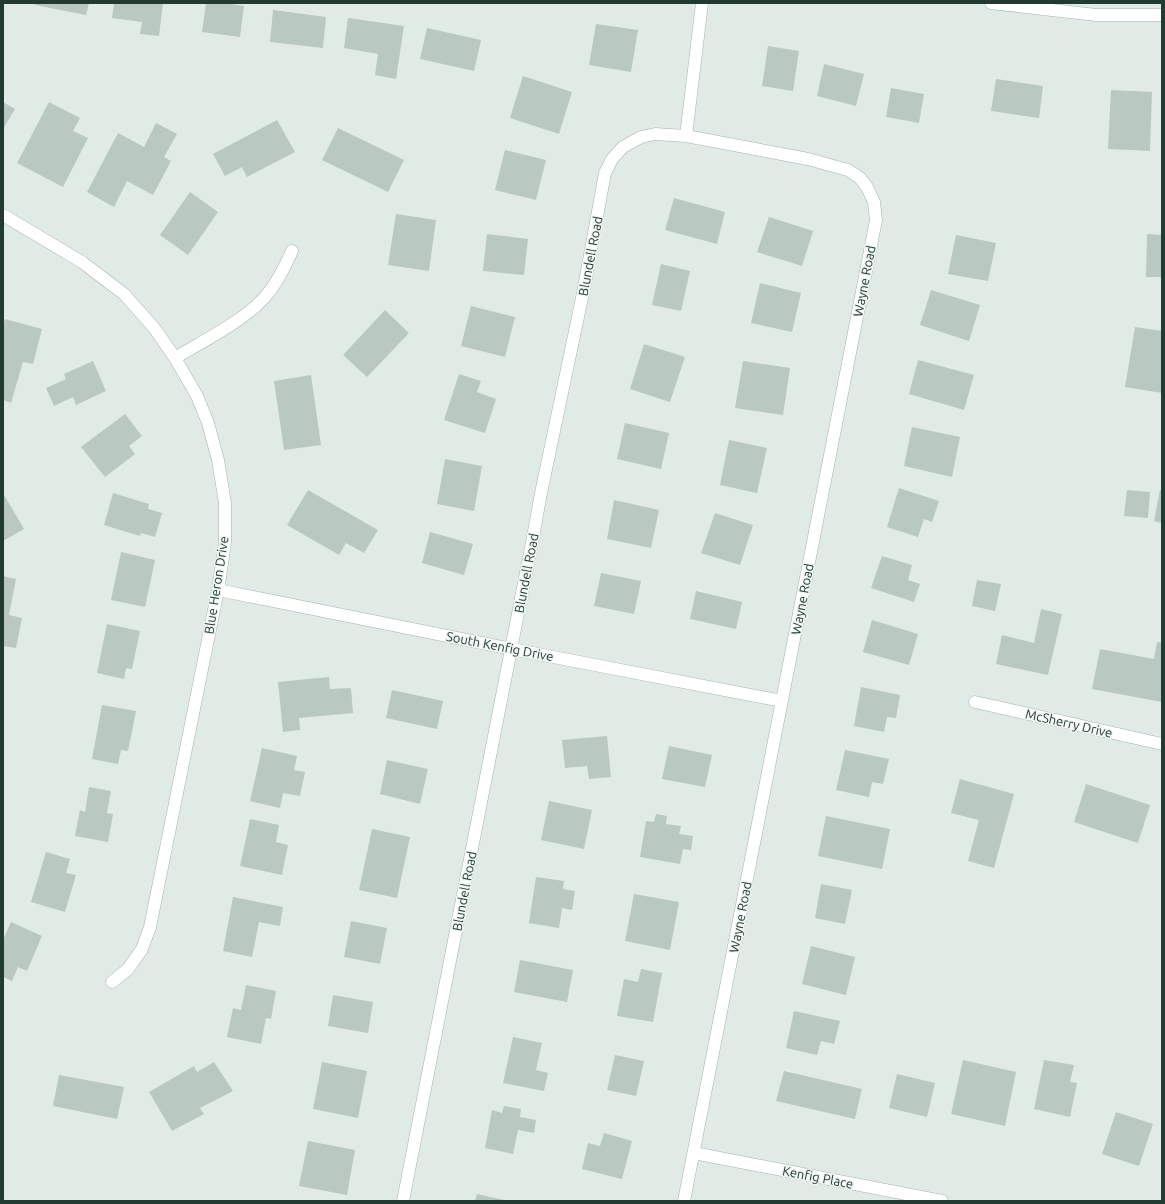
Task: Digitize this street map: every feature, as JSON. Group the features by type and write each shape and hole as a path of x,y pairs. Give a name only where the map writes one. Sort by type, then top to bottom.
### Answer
{"street":[{"path":"686,136 702,3"},
{"path":"991,3 1096,15 1162,15"},
{"name":"Blundell Road","path":"403,1201 534,537 541,493 583,293 605,173 612,159 623,147 641,137 655,134 686,136"},
{"name":"Wayne Road","path":"684,1201 876,220 874,202 867,187 860,178 848,170 808,159 686,136"},
{"name":"Blue Heron Drive","path":"3,214 82,262 124,294 155,329 175,358 197,396 208,423 218,460 225,503 225,536 218,590 150,927 142,949 128,969 112,982"},
{"path":"175,358 240,318 264,298 279,278 292,251"},
{"name":"South Kenfig Drive","path":"218,590 782,701"},
{"name":"McSherry Drive","path":"975,702 1162,744"},
{"name":"Kenfig Place","path":"694,1153 942,1201"}],"building":[{"path":"35,3 89,3 86,15 35,5"},
{"path":"114,3 163,3 159,36 140,34 142,22 112,18"},
{"path":"206,3 225,3 244,6 240,37 202,32"},
{"path":"273,10 326,17 323,48 270,42"},
{"path":"348,18 404,26 396,79 375,75 378,54 344,48"},
{"path":"596,24 638,30 631,72 589,65"},
{"path":"427,28 481,40 474,71 420,59"},
{"path":"768,46 799,51 793,91 762,86"},
{"path":"824,64 864,74 856,106 817,96"},
{"path":"523,76 572,92 559,134 510,118"},
{"path":"996,79 1043,86 1039,118 991,111"},
{"path":"891,88 924,94 919,123 886,117"},
{"path":"1111,90 1152,92 1150,151 1108,149"},
{"path":"3,102 15,109 3,129"},
{"path":"49,102 80,118 73,131 88,138 63,187 17,163"},
{"path":"277,120 295,152 247,177 242,167 225,176 213,154"},
{"path":"156,123 177,134 164,157 171,161 153,195 127,181 114,207 87,192 118,133 144,147"},
{"path":"338,128 404,160 388,192 322,160"},
{"path":"505,150 546,160 536,200 495,190"},
{"path":"190,192 218,212 188,255 160,235"},
{"path":"674,198 725,212 717,244 665,230"},
{"path":"396,214 436,220 429,271 388,265"},
{"path":"769,217 813,231 802,266 757,252"},
{"path":"487,234 528,239 524,275 483,271"},
{"path":"1147,234 1162,235 1162,277 1146,277"},
{"path":"956,235 996,243 988,281 948,274"},
{"path":"661,264 690,271 681,311 652,305"},
{"path":"760,283 801,293 792,332 751,323"},
{"path":"931,290 980,305 969,341 920,325"},
{"path":"471,306 515,317 505,357 461,346"},
{"path":"385,310 409,333 367,377 343,355"},
{"path":"5,319 42,329 33,364 23,362 11,403 3,400 3,326"},
{"path":"1135,327 1162,331 1162,393 1125,387"},
{"path":"644,344 685,357 670,402 630,389"},
{"path":"918,360 974,375 964,410 909,394"},
{"path":"93,361 106,391 76,405 73,397 54,406 46,388 66,379 64,374"},
{"path":"743,361 790,368 783,415 735,408"},
{"path":"459,374 481,381 477,392 496,399 485,433 444,420"},
{"path":"311,375 321,445 284,450 274,381"},
{"path":"125,414 142,436 129,446 135,454 105,477 81,447"},
{"path":"625,423 669,433 661,469 617,459"},
{"path":"912,427 960,437 952,477 904,466"},
{"path":"729,440 767,448 757,493 720,485"},
{"path":"445,459 482,466 474,511 437,504"},
{"path":"899,488 939,501 932,522 924,519 918,537 887,527"},
{"path":"308,490 378,530 364,553 346,543 339,555 287,525"},
{"path":"1127,490 1150,492 1148,518 1124,516"},
{"path":"1160,490 1162,491 1162,523 1154,521"},
{"path":"3,493 24,529 3,541"},
{"path":"113,493 149,504 148,509 162,513 155,537 141,533 140,536 104,525"},
{"path":"614,500 659,510 651,548 607,539"},
{"path":"715,513 753,525 740,565 701,553"},
{"path":"430,532 473,544 464,575 422,563"},
{"path":"121,552 155,560 145,607 111,600"},
{"path":"882,556 912,565 908,580 920,584 914,602 871,588"},
{"path":"601,573 641,581 634,614 594,606"},
{"path":"3,576 16,579 9,615 22,618 16,648 3,646"},
{"path":"977,580 1001,584 995,611 972,606"},
{"path":"696,591 742,602 736,629 690,619"},
{"path":"1041,609 1062,614 1048,675 996,664 1002,635 1034,643"},
{"path":"872,620 918,634 909,665 863,652"},
{"path":"107,624 140,631 132,669 126,668 124,679 97,673"},
{"path":"1157,642 1162,643 1162,702 1092,689 1100,649 1154,659"},
{"path":"329,677 330,689 351,688 353,713 299,718 300,730 283,732 278,682"},
{"path":"861,687 900,695 896,718 887,717 884,732 854,726"},
{"path":"392,690 443,701 437,729 386,718"},
{"path":"102,705 136,711 128,751 121,750 118,764 92,759"},
{"path":"607,736 611,777 589,779 587,766 565,768 562,740"},
{"path":"669,746 712,755 705,787 662,779"},
{"path":"262,748 297,756 294,770 305,772 300,796 283,793 280,808 250,801"},
{"path":"845,750 889,759 883,784 872,782 869,797 836,790"},
{"path":"387,760 428,769 420,804 380,794"},
{"path":"960,779 1014,794 994,868 968,861 979,820 951,813"},
{"path":"1086,784 1150,805 1138,843 1074,822"},
{"path":"89,787 111,791 107,813 113,814 108,842 75,836 80,810 85,812"},
{"path":"549,801 592,810 584,849 541,840"},
{"path":"656,814 667,816 666,824 681,826 679,834 693,836 691,850 683,849 680,864 640,857 646,821 654,822"},
{"path":"826,816 890,829 882,869 818,856"},
{"path":"250,819 279,825 276,842 288,845 282,875 240,866"},
{"path":"372,829 410,837 397,898 359,890"},
{"path":"46,852 70,859 66,873 76,875 65,912 31,902"},
{"path":"536,877 564,881 563,889 575,891 572,910 562,908 559,928 529,923"},
{"path":"821,884 852,890 845,924 815,918"},
{"path":"634,894 679,902 670,950 625,941"},
{"path":"233,897 283,907 280,926 259,922 252,957 223,951"},
{"path":"351,921 387,928 380,964 344,957"},
{"path":"11,922 42,936 27,971 18,967 12,981 3,977 3,940"},
{"path":"811,946 855,957 846,995 802,984"},
{"path":"520,960 573,970 567,1002 514,992"},
{"path":"641,969 662,973 653,1022 617,1016 624,979 638,982"},
{"path":"246,985 276,991 271,1019 266,1018 261,1044 227,1037 233,1008 241,1010"},
{"path":"333,995 373,1002 368,1033 328,1026"},
{"path":"794,1011 840,1021 834,1044 821,1041 817,1055 786,1048"},
{"path":"513,1037 542,1043 536,1070 548,1073 544,1091 503,1083"},
{"path":"615,1055 644,1061 636,1096 607,1090"},
{"path":"963,1060 1016,1072 1005,1126 951,1114"},
{"path":"1044,1060 1074,1065 1070,1082 1077,1083 1070,1117 1034,1109"},
{"path":"214,1062 233,1091 200,1108 204,1114 172,1131 149,1092 194,1066 197,1072"},
{"path":"322,1062 367,1071 358,1118 313,1109"},
{"path":"784,1071 862,1089 855,1119 776,1101"},
{"path":"897,1074 935,1083 927,1117 889,1108"},
{"path":"59,1075 124,1087 117,1119 53,1106"},
{"path":"504,1106 521,1109 520,1117 536,1120 534,1133 518,1130 513,1154 485,1148 492,1110 502,1113"},
{"path":"1116,1112 1153,1124 1139,1166 1102,1154"},
{"path":"604,1133 632,1141 622,1179 582,1169 588,1143 600,1146"},
{"path":"308,1141 355,1150 347,1195 299,1186"},
{"path":"477,1194 504,1200 504,1201 475,1201"}]}
